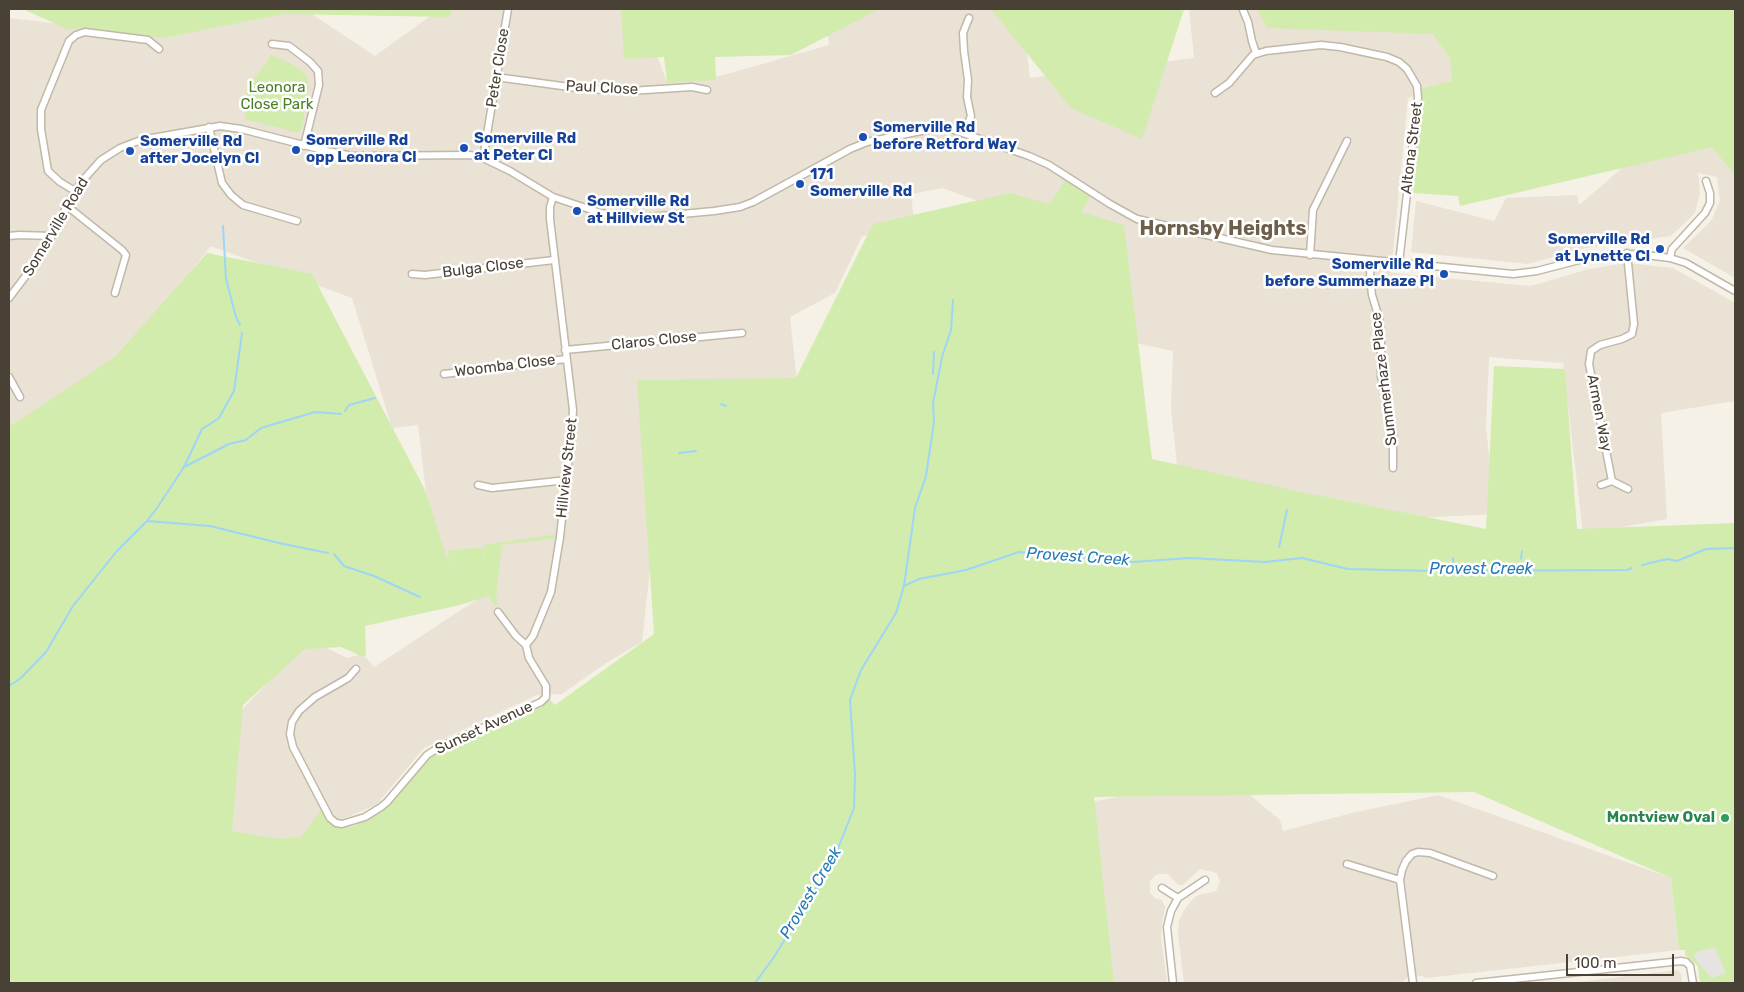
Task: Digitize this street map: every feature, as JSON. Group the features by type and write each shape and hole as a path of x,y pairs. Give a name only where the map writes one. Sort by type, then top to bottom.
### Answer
{"street":[{"name":"Peter Close","path":"483,158 508,9"},
{"path":"1215,93 1229,83 1256,53 1243,10"},
{"path":"964,133 971,116 967,97 968,80 963,33 969,18"},
{"path":"75,191 48,172 41,129 41,110 69,40 85,32 148,40 158,49"},
{"path":"272,44 289,46 310,62 318,71 319,84 304,146"},
{"name":"Altona Street","path":"1256,53 1321,45 1340,47 1387,57 1399,62 1413,77 1417,86 1418,98 1399,264"},
{"name":"Paul Close","path":"496,77 584,90 630,91 692,87 707,90"},
{"name":"Somerville Road","path":"9,298 40,258 75,191 92,168 110,153 141,140 220,126 241,129 304,146 353,156 470,155 483,158 510,170 553,197 601,214 628,219 727,210 753,202 867,142 932,129 951,129 1049,165 1137,219 1272,250 1399,264 1520,274 1537,272 1595,257 1626,253 1670,258 1691,265 1735,291"},
{"path":"209,127 222,183 231,195 242,205 297,222"},
{"path":"1310,255 1313,210 1348,141"},
{"path":"1670,258 1672,249 1705,213 1710,203 1710,193 1706,180"},
{"name":"Hillview Street","path":"526,644 533,636 551,592 567,480 572,410 550,219 550,206 553,197"},
{"path":"67,206 126,255 115,293"},
{"path":"9,236 52,236"},
{"name":"Armen Way","path":"1612,481 1589,364 1591,351 1600,344 1622,339 1632,334 1634,324 1626,253"},
{"name":"Bulga Close","path":"412,274 425,275 554,260"},
{"name":"Summerhaze Place","path":"1371,260 1371,286 1379,318 1381,340 1381,376 1393,432 1392,468"},
{"name":"Claros Close","path":"565,350 742,333"},
{"name":"Woomba Close","path":"444,374 566,359"},
{"path":"9,377 20,396"},
{"path":"478,485 492,488 567,480"},
{"path":"1601,485 1612,481 1628,489"},
{"name":"Sunset Avenue","path":"356,669 348,678 299,710 292,722 290,734 293,747 330,818 336,823 348,823 365,817 387,802 427,755 441,746 541,702 546,697 546,686 529,658 526,644 516,636 498,612"},
{"path":"1413,983 1400,880 1406,862 1412,854 1418,852 1430,853 1493,876"},
{"path":"1347,864 1400,880"},
{"path":"1173,983 1168,927 1171,911 1178,898 1205,880"},
{"path":"1162,888 1178,898"},
{"path":"1476,983 1681,961 1686,962 1690,966 1693,983"},
{"path":"1555,974 1556,983"}],"shaded area":[{"path":"304,9 375,56 440,9 640,9 666,80 720,76 829,45 825,9 1022,9 1030,78 1194,58 1189,9 1387,9 1451,23 1457,78 1408,98 1391,273 1531,286 1589,269 1627,263 1673,268 1735,303 1735,401 1661,413 1667,519 1583,534 1563,363 1489,357 1486,426 1495,514 1396,519 1177,466 1171,408 1173,351 1112,338 1044,235 1007,212 943,188 911,194 915,230 862,236 835,293 790,317 797,382 669,397 642,642 606,663 562,694 537,695 424,748 376,805 323,827 326,831 287,842 230,834 236,716 279,671 305,649 323,646 347,658 363,654 374,667 496,587 436,575 418,425 392,428 352,298 211,246 168,300 158,334 9,451 9,18 161,36"},
{"path":"1670,127 1735,153 1735,278 1683,248 1711,221 1720,201 1717,177 1698,173 1700,193 1695,213 1671,236 1585,248 1528,264 1411,252 1416,201 1494,221 1506,198 1577,195 1579,205"},
{"path":"1197,783 1244,790 1280,820 1283,831 1352,813 1438,795 1671,878 1679,950 1426,978 1422,976 1387,983 1184,983 1178,935 1179,921 1191,901 1198,895 1216,891 1220,882 1217,873 1200,869 1183,885 1178,885 1168,874 1157,874 1150,881 1150,893 1155,898 1162,900 1165,907 1161,938 1167,983 1112,983 1090,802"},
{"path":"1715,948 1726,973 1711,978 1693,956 1698,951"},
{"path":"1678,970 1681,974 1682,983 1570,983"}],"green space":[{"path":"23,9 452,9 450,17 283,14 164,38 81,27 69,30"},
{"path":"621,9 879,9 791,55 715,57 716,80 667,83 664,57 624,59"},
{"path":"991,9 1184,9 1142,139 1071,108"},
{"path":"1257,9 1735,9 1735,175 1712,147 1460,206 1458,196 1413,193 1421,89 1452,81 1450,58 1433,34 1267,28"},
{"name":"Leonora Close Park","path":"271,55 292,64 306,75 309,86 300,132 289,132 289,130 245,119 247,83 259,73"},
{"path":"1066,179 1092,194 1081,212 1124,225 1152,459 1301,492 1486,529 1494,366 1565,369 1577,529 1735,523 1735,983 1700,983 1698,966 1685,955 1685,950 1679,950 1671,878 1474,792 1094,797 1114,983 9,983 9,427 115,357 207,253 312,274 425,490 449,565 448,551 482,547 484,563 483,545 559,534 558,538 502,545 496,596 498,604 495,606 488,596 460,605 365,626 366,656 361,656 341,647 305,649 243,705 232,831 280,839 301,837 323,807 339,824 349,827 356,825 389,805 437,750 453,741 495,726 544,703 548,698 555,705 654,634 637,380 796,378 873,224 1010,193 1050,204"}],"waterway":[{"path":"223,226 226,279 240,325"},
{"path":"904,586 915,508 926,476 934,422 933,403 942,357 951,330 953,300"},
{"path":"9,686 21,678 46,652 73,606 116,552 147,521 157,508 184,467 202,429 219,418 234,391 242,333"},
{"path":"933,374 934,352"},
{"path":"345,411 349,405 375,398"},
{"path":"721,404 726,406"},
{"path":"184,467 229,444 246,440 261,428 315,412 341,414"},
{"path":"679,453 696,451"},
{"path":"1279,547 1287,510"},
{"path":"147,521 210,526 328,553"},
{"name":"Provest Creek","path":"1642,565 1667,559 1677,561 1706,549 1735,548"},
{"path":"1521,559 1522,551"},
{"name":"Provest Creek","path":"755,983 774,957 833,861 854,808 855,774 850,700 861,670 896,613 904,586 919,579 966,570 1019,552 1132,562 1190,558 1265,562 1302,558 1348,569 1433,571 1627,570 1632,568"},
{"path":"334,554 344,566 374,576 420,597"},
{"path":"1453,558 1454,570"}],"place":[{"name":"Somerville Rd before Retford Way","path":"863,137"},
{"name":"Somerville Rd at Peter Cl","path":"464,148"},
{"name":"Somerville Rd opp Leonora Cl","path":"296,150"},
{"name":"Somerville Rd after Jocelyn Cl","path":"130,151"},
{"name":"171 Somerville Rd","path":"800,184"},
{"name":"Somerville Rd at Hillview St","path":"577,211"},
{"name":"Somerville Rd at Lynette Cl","path":"1660,249"},
{"name":"Somerville Rd before Summerhaze Pl","path":"1444,274"},
{"name":"Montview Oval","path":"1725,818"}],"district":[{"name":"Hornsby Heights","path":"1223,229"}]}
